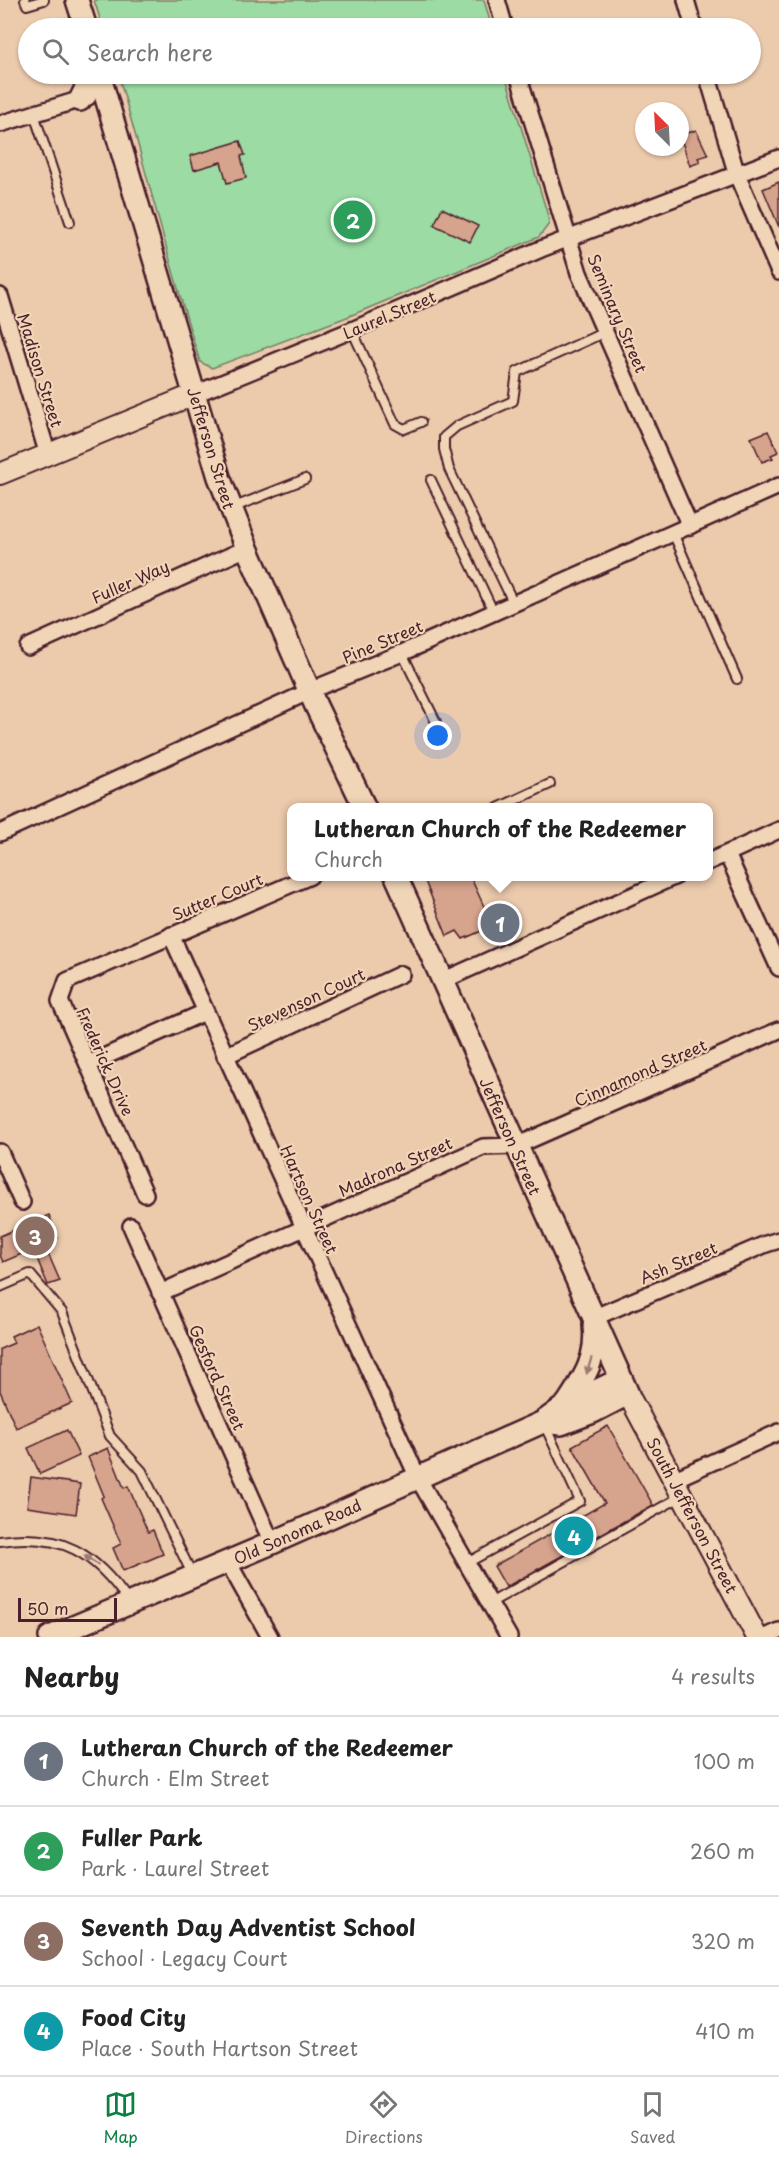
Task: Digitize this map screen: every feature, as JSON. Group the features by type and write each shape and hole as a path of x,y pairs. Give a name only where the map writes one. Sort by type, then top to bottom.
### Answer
{"main road":[{"path":"80,100 88,84"},
{"name":"Jefferson Street","path":"102,84 230,509 310,692 363,803"},
{"name":"Jefferson Street","path":"398,881 625,1387"},
{"path":"565,1407 584,1379 589,1367 594,1344 593,1318"},
{"name":"Old Sonoma Road","path":"543,1422 561,1424 593,1412 625,1387"},
{"name":"Old Sonoma Road","path":"58,1635 272,1543 543,1422 565,1407 625,1387"}],"street":[{"path":"497,0 502,18"},
{"path":"686,0 691,18"},
{"path":"0,124 80,100 101,84"},
{"name":"Seminary Street","path":"521,84 579,273 690,526"},
{"path":"710,84 737,175 779,272"},
{"name":"Laurel Street","path":"0,474 352,330 541,249 779,158"},
{"name":"Madison Street","path":"0,296 48,455"},
{"name":"Pine Street","path":"0,833 310,692 779,486"},
{"name":"Fuller Way","path":"28,647 247,548"},
{"path":"713,860 779,830"},
{"path":"728,854 779,968"},
{"name":"Sutter Court","path":"171,935 298,881"},
{"path":"442,981 665,881"},
{"name":"Hartson Street","path":"171,935 418,1478 509,1637"},
{"name":"Frederick Drive","path":"145,1194 60,1001 67,981 171,935"},
{"name":"Stevenson Court","path":"225,1056 401,974"},
{"path":"88,1064 206,1012"},
{"name":"Cinnamond Street","path":"516,1146 779,1030"},
{"name":"Madrona Street","path":"160,1293 483,1147 516,1146"},
{"path":"0,1152 22,1202"},
{"name":"Gesford Street","path":"131,1226 272,1543"},
{"name":"Ash Street","path":"593,1318 779,1240"},
{"name":"South Jefferson Street","path":"625,1387 757,1637"},
{"path":"679,1487 779,1432"},
{"path":"228,1562 270,1637"},
{"path":"765,1637 779,1631"}],"lane":[{"path":"25,0 27,5 44,0"},
{"path":"34,114 70,222"},
{"path":"352,330 395,424 404,429 421,422"},
{"path":"514,604 449,469 444,449 444,436 457,426 513,400 517,372 605,332"},
{"path":"230,509 305,478"},
{"path":"431,480 494,613"},
{"path":"673,533 737,679"},
{"path":"402,653 436,722"},
{"path":"507,803 550,784"},
{"path":"0,1287 30,1274 62,1312 110,1436 142,1472 194,1576"},
{"path":"467,1563 580,1501 543,1422"},
{"path":"490,1603 679,1487"},
{"path":"0,1541 18,1538 39,1539 72,1548 101,1567 114,1580 130,1603"}],"green space":[{"path":"94,0 484,0 489,18 100,18"},
{"path":"121,84 508,84 548,216 549,224 539,237 347,317 212,368 200,362"}],"building":[{"path":"696,130 708,155 698,158 700,162 690,166 687,156 689,156 689,133"},
{"path":"240,141 245,155 241,156 246,178 227,183 221,162 194,170 190,156"},
{"path":"779,182 779,227 763,189"},
{"path":"442,208 478,226 470,242 434,225"},
{"path":"768,431 778,452 771,455 773,458 762,462 751,438"},
{"path":"425,881 472,881 493,926 463,939 457,931 447,936"},
{"path":"49,1215 58,1238 44,1244 60,1281 48,1285 33,1249 3,1262 0,1255 0,1236"},
{"path":"37,1324 72,1403 16,1428 0,1391 0,1349 14,1343 11,1336"},
{"path":"608,1426 653,1505 506,1587 494,1566 605,1503 572,1446"},
{"path":"67,1430 79,1456 40,1474 28,1448"},
{"path":"108,1448 124,1488 128,1486 148,1532 153,1530 163,1554 123,1571 113,1548 121,1544 101,1498 104,1496 88,1457"},
{"path":"31,1477 80,1484 76,1514 27,1507"}],"place":[{"name":"Fuller Park","path":"353,220"},
{"name":"Lutheran Church of the Redeemer","path":"500,923"},
{"name":"Seventh Day Adventist School","path":"35,1236"},
{"name":"Food City","path":"574,1536"}]}
